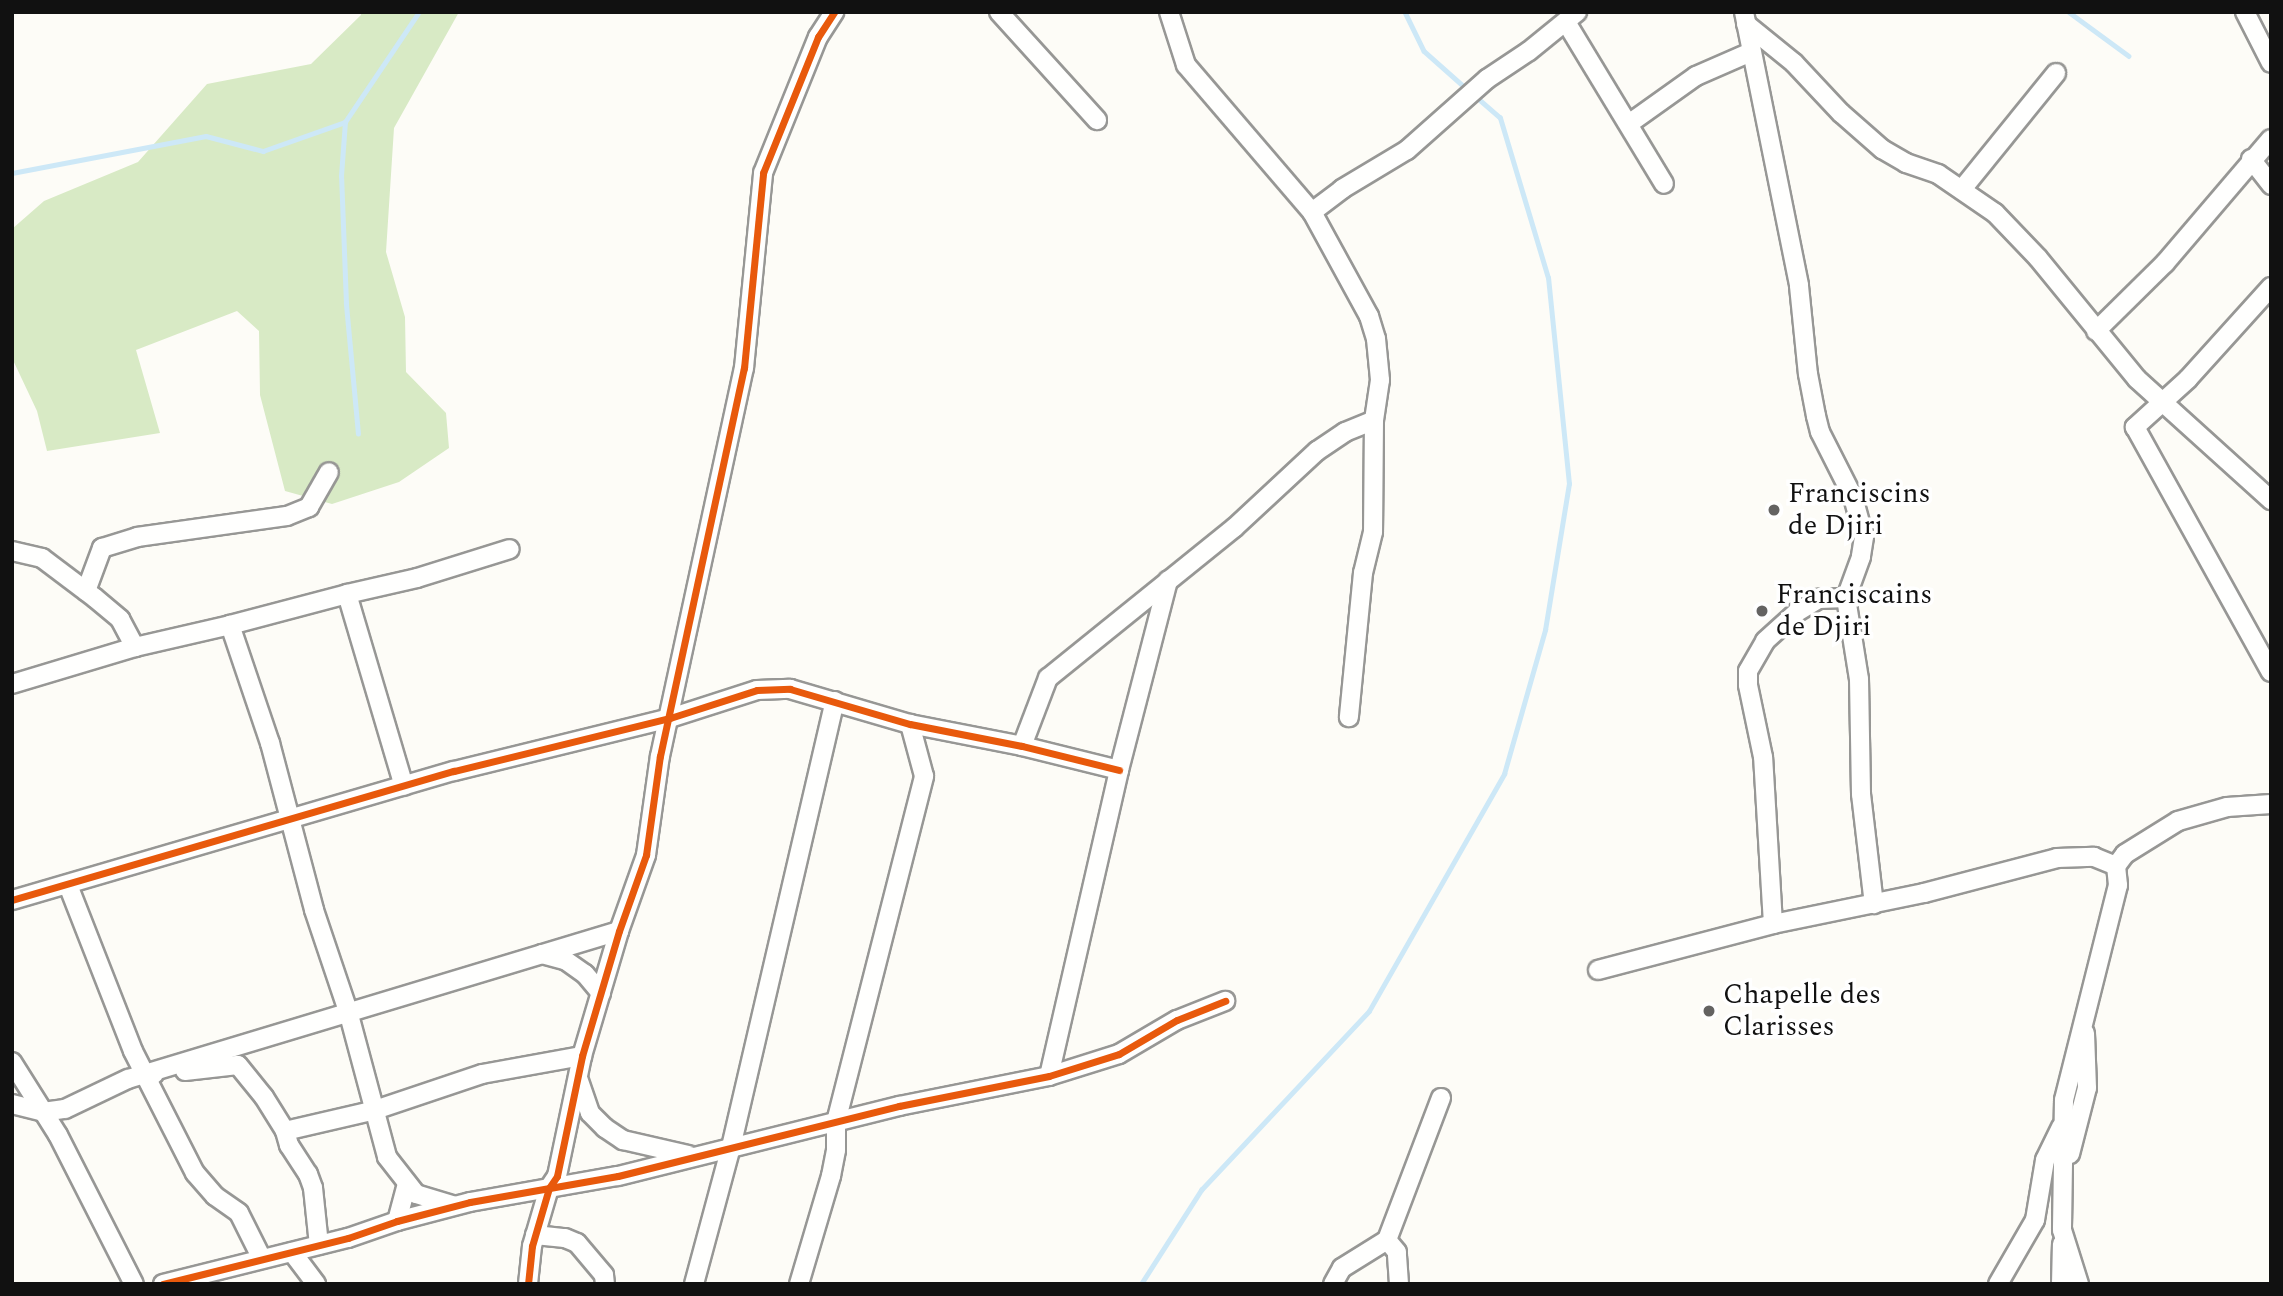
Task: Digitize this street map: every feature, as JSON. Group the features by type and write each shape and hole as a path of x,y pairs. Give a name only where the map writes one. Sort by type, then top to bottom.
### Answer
{"street":[{"path":"528,1284 535,1235 549,1188 557,1176 582,1056 619,931 646,855 655,780 744,368 763,173 818,37 834,12"},
{"path":"999,12 1097,120"},
{"path":"1169,12 1186,65 1312,212 1369,316 1376,339 1381,380 1374,420 1373,532 1363,573 1349,717"},
{"path":"2245,12 2271,63"},
{"path":"1312,212 1342,189 1406,150 1479,85 1572,17 1664,184"},
{"path":"1745,18 1799,285 1808,374 1816,416 1820,432 1853,497 1864,537 1861,557 1846,598 1859,679 1861,794 1874,904"},
{"path":"1745,18 1794,63 1841,113 1882,149 1963,188 2018,236 2137,379 2271,500"},
{"path":"1630,123 1696,76 1751,52"},
{"path":"1963,188 2056,73"},
{"path":"2096,331 2165,263 2251,159 2271,139"},
{"path":"2251,159 2271,184"},
{"path":"2271,287 2163,403 2138,421 2135,431 2271,672"},
{"path":"1022,746 1048,678 1234,528 1317,451 1345,432 1374,420"},
{"path":"86,591 102,548 137,537 288,516 309,507 329,472"},
{"path":"12,684 135,647 417,578 510,549"},
{"path":"12,551 42,558 86,591 120,619 135,647"},
{"path":"1049,1076 1119,770 1168,580"},
{"path":"347,594 404,786"},
{"path":"1773,924 1763,757 1748,685 1748,671 1765,641 1797,612 1819,599 1846,598"},
{"path":"230,625 270,743 289,819 348,1012 387,1157 416,1194 454,1206"},
{"path":"12,900 68,886 404,786 670,718 757,690 790,690 910,724 1022,746 1119,770"},
{"path":"694,1284 731,1147 835,701"},
{"path":"799,1284 831,1176 836,1150 836,1122 924,776 910,724"},
{"path":"2061,1284 2066,1084 2118,885 2116,866 2125,854 2178,821 2227,807 2271,804"},
{"path":"1598,970 1773,924 1972,882 2057,858 2094,857 2116,866"},
{"path":"68,886 132,1051 195,1172 215,1196 239,1213 262,1259"},
{"path":"12,1104 43,1112 65,1109 128,1079 619,931"},
{"path":"542,954 565,960 585,974 601,993"},
{"path":"163,1284 230,1276 262,1259 454,1206 618,1176 836,1122 1049,1076 1119,1054 1177,1020 1225,1000"},
{"path":"2065,1174 2087,1088 2084,1023"},
{"path":"285,1131 375,1110 482,1074 582,1056"},
{"path":"12,1062 58,1135 134,1284"},
{"path":"145,1075 238,1065 274,1110 289,1145 308,1174 313,1188 319,1245"},
{"path":"578,1075 590,1113 605,1128 623,1140 692,1156"},
{"path":"1333,1284 1342,1268 1387,1240 1441,1098"},
{"path":"1998,1284 2035,1220 2045,1160 2063,1124"},
{"path":"397,1221 407,1183"},
{"path":"2062,1230 2078,1284"},
{"path":"535,1235 565,1238 577,1244 604,1275 604,1284"},
{"path":"1387,1240 1397,1252 1399,1284"},
{"path":"292,1252 316,1284"}],"green space":[{"path":"361,12 459,12 394,128 386,252 405,317 406,372 446,413 449,448 399,482 332,504 285,491 260,395 259,331 237,311 136,350 160,433 47,451 37,411 12,358 12,229 44,201 138,162 207,84 311,64"}],"waterway":[{"path":"358,434 346,304 341,176 345,122 419,12"},
{"path":"1405,12 1424,51 1467,89"},
{"path":"2069,12 2129,56"},
{"path":"1141,1284 1201,1190 1369,1011 1504,774 1545,630 1569,484 1548,278 1500,118 1474,95"},
{"path":"12,173 206,136 263,151 345,122"}],"cycle path":[{"path":"528,1284 532,1246 549,1188 557,1176 582,1056 619,931 646,855 660,756 744,368 763,173 818,37 834,12"},
{"path":"12,900 454,771 670,718 757,690 790,689 910,724 1022,746 1119,770"},
{"path":"163,1284 348,1238 397,1221 470,1202 618,1176 899,1106 1049,1076 1119,1054 1177,1020 1225,1001"}],"place":[{"name":"Franciscins de Djiri","path":"1774,510"},
{"name":"Franciscains de Djiri","path":"1762,611"},
{"name":"Chapelle des Clarisses","path":"1709,1011"}]}
